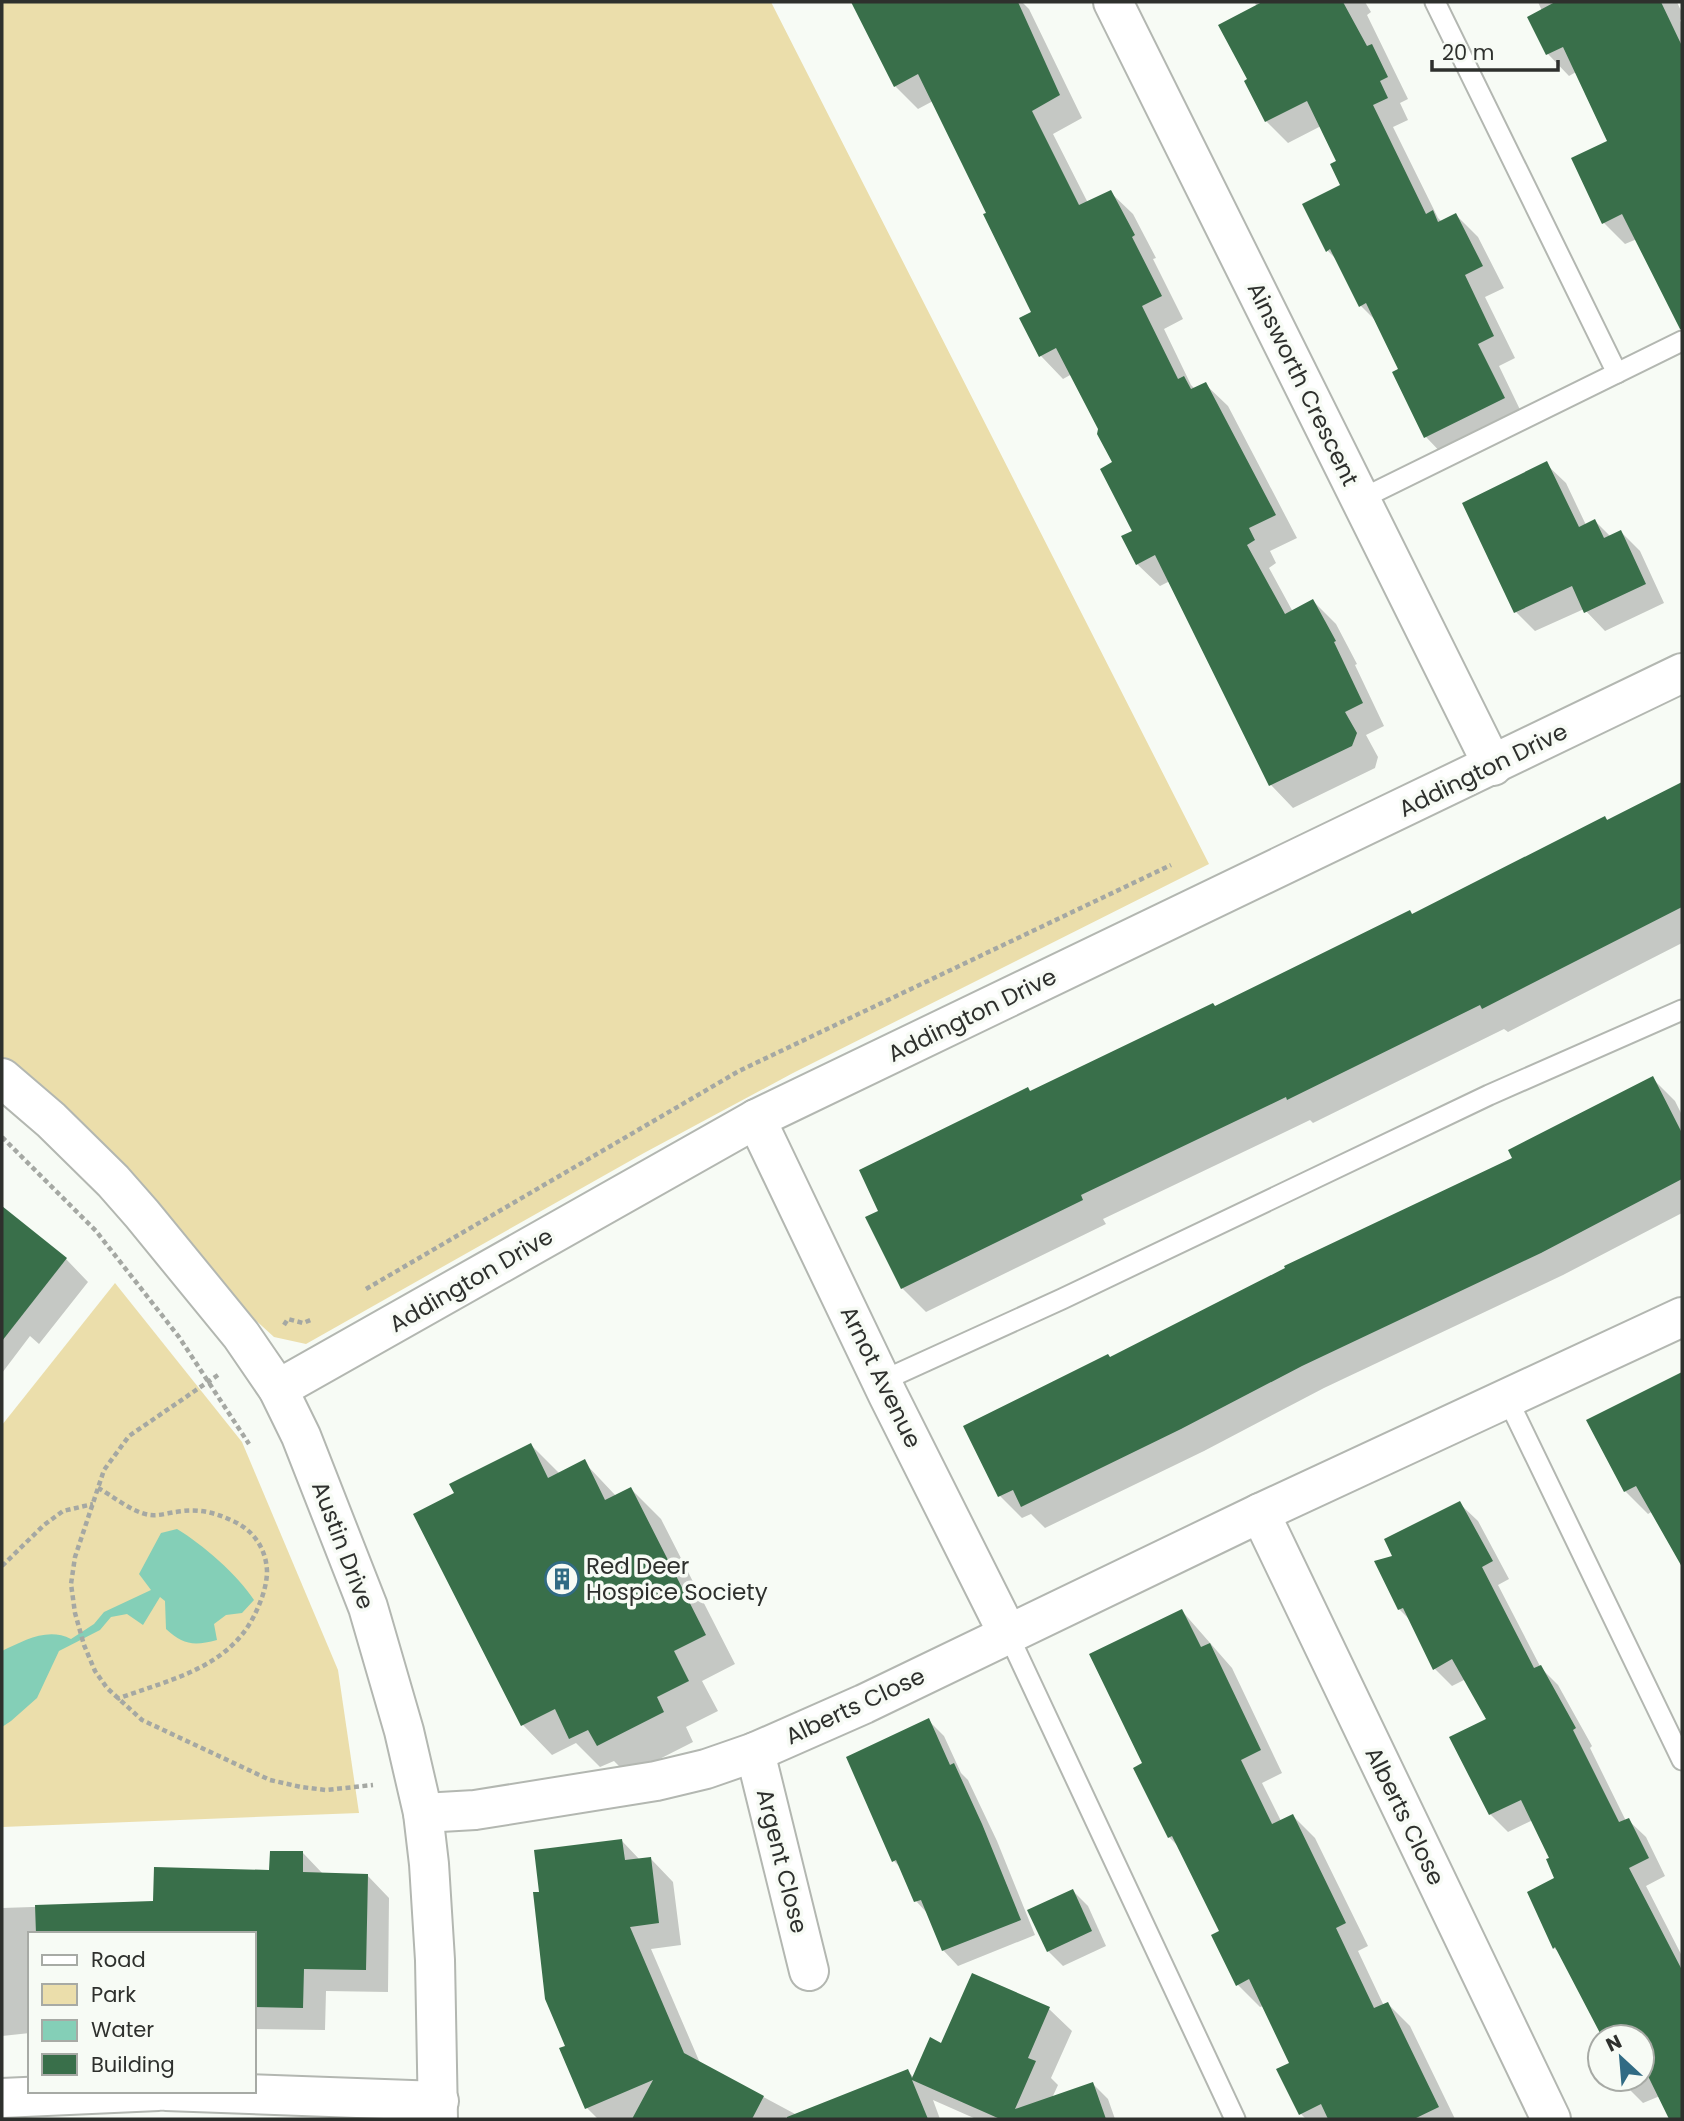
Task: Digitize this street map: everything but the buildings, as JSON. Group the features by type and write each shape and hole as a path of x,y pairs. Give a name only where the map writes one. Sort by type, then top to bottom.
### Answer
{"street":[{"name":"Ainsworth Crescent","path":"1113,2 1493,765"},
{"name":"Addington Drive","path":"278,1389 756,1119 1682,673"},
{"name":"Austin Drive","path":"2,1078 51,1120 113,1181 241,1335 278,1389 301,1436 368,1607 404,1731 423,1813 435,1960 438,2110"},
{"name":"Arnot Avenue","path":"756,1119 1008,1634"},
{"name":"Alberts Close","path":"423,1813 475,1810 643,1783 706,1769 755,1752 864,1704 1260,1513 1682,1317"},
{"name":"Alberts Close","path":"1260,1513 1551,2119"},
{"name":"Argent Close","path":"755,1752 809,1971"},
{"path":"2,2098 113,2093"},
{"path":"195,2093 438,2110"}],"lane":[{"path":"1435,2 1618,373"},
{"path":"1361,499 1682,341"},
{"path":"882,1381 1062,1299 1489,1095 1682,1010"},
{"path":"1507,1398 1682,1760"},
{"path":"1008,1634 1235,2119"}],"path":[{"path":"2,1137 96,1231 179,1337 249,1444"},
{"path":"225,1371 129,1436 104,1470 75,1556 72,1575 75,1613 84,1644 95,1671 117,1699 142,1720 270,1780 326,1790 373,1785"},
{"path":"98,1488 151,1516 193,1510 214,1512 237,1523 255,1537 266,1561 267,1578 260,1604 246,1632 231,1648 205,1665 117,1699"},
{"path":"2,1566 44,1525 63,1511 93,1504"}],"green space":[{"path":"2,2 771,2 1209,864 793,1073 644,1153 306,1344 274,1337 188,1258 2,1098"},
{"path":"115,1283 242,1442 338,1670 359,1813 2,1827 2,1425"}],"water":[{"path":"177,1529 219,1561 239,1580 254,1600 242,1613 226,1615 214,1624 217,1640 202,1643 189,1643 166,1629 165,1601 160,1597 143,1625 127,1614 111,1617 100,1630 59,1651 37,1698 2,1727 2,1651 44,1635 53,1634 71,1639 94,1624 104,1612 151,1590 139,1574 161,1533"}],"place":[{"name":"Red Deer Hospice Society","path":"562,1579"}]}
